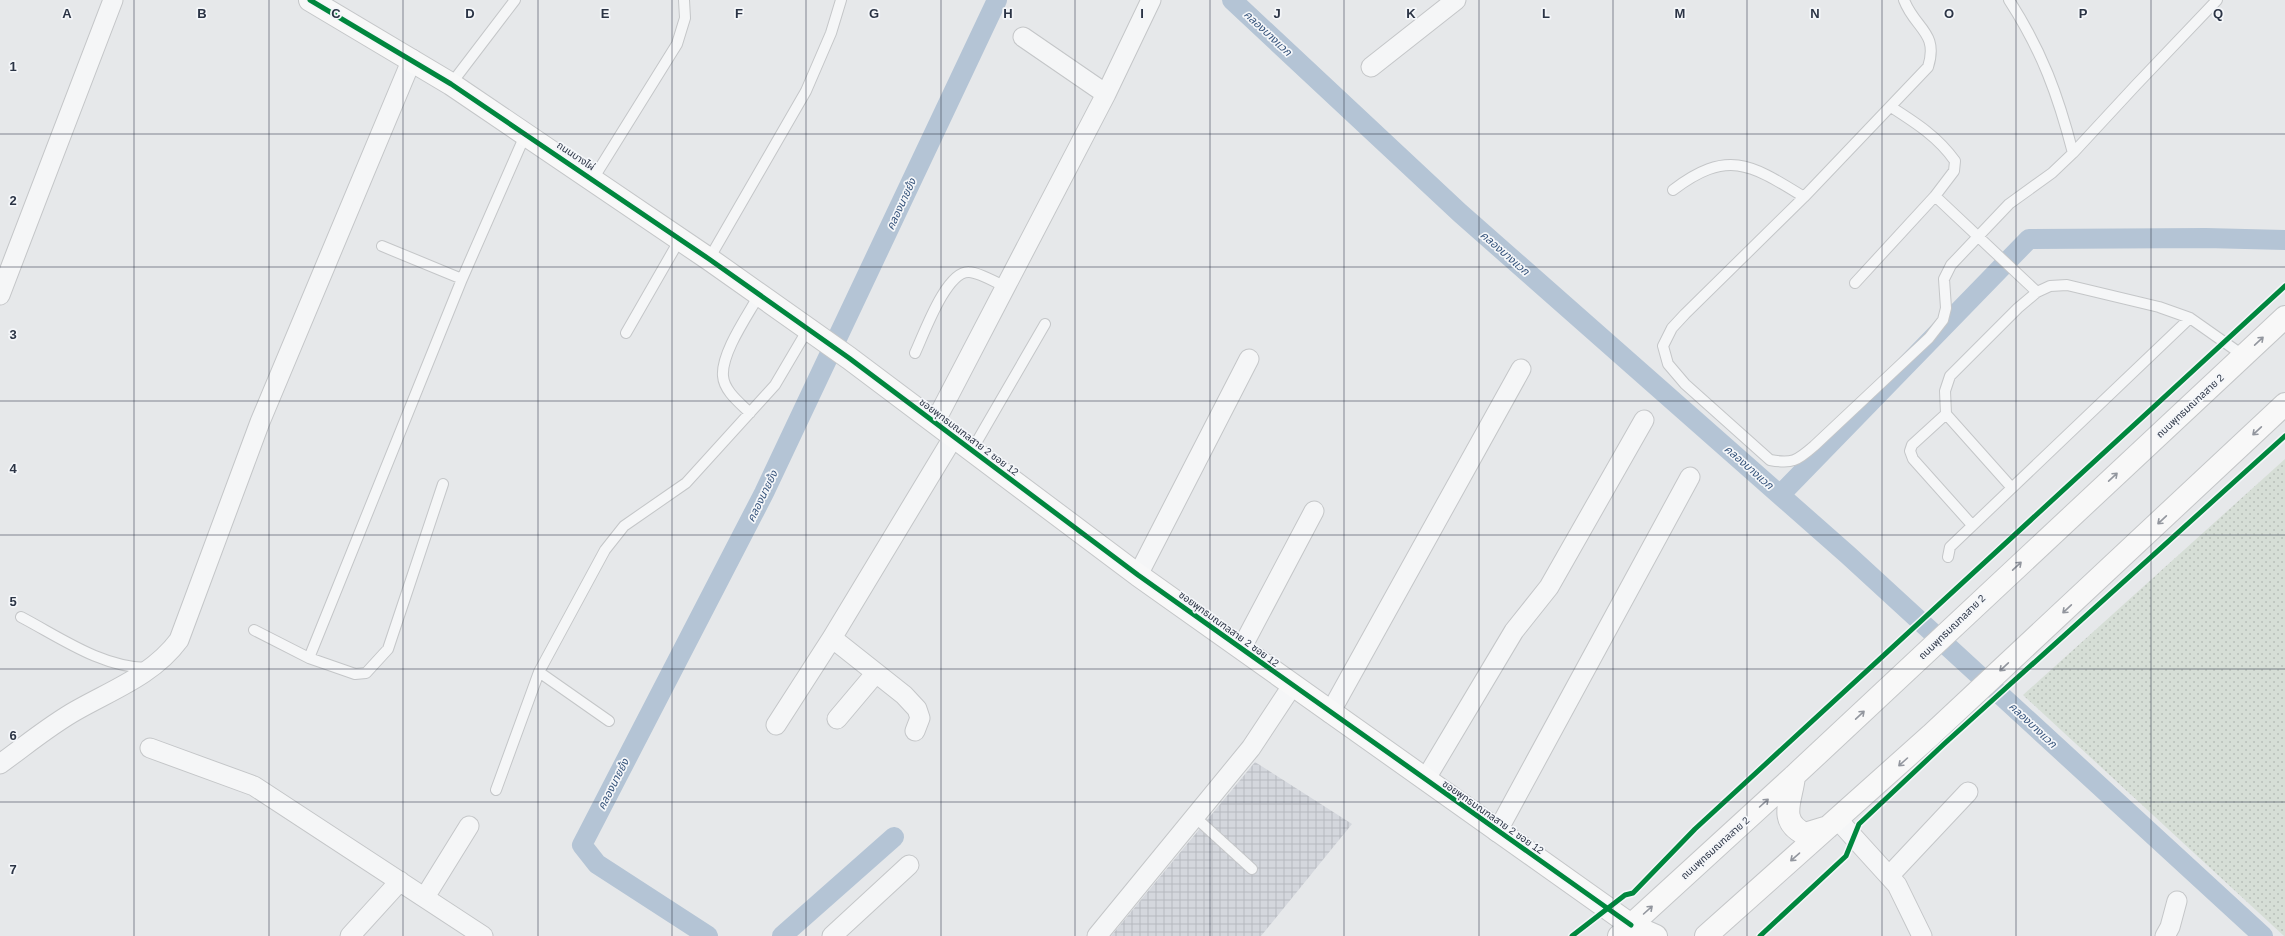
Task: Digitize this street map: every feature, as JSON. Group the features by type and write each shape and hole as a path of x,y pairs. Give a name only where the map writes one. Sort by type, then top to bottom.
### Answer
{"main road":[{"name":"ถนนบางไผ่","path":"323,3 526,133 816,334"},
{"name":"ถนนพุทธมณฑลสาย 2","path":"1625,930 1794,776 1989,592 2285,317"},
{"name":"ซอยพุทธมณฑลสาย 2 ซอย 12","path":"816,334 1138,575 1497,832 1625,930 1656,936"},
{"path":"1706,934 1835,823 2285,404"},
{"path":"1794,776 1788,812 1790,823 1796,830 1805,834 1817,832 1835,823"}],"street":[{"path":"0,295 113,0"},
{"path":"935,422 1106,94 1151,0"},
{"path":"1370,66 1456,0"},
{"path":"1022,37 1106,94"},
{"path":"0,764 76,710 152,668 167,656 179,640 260,422 412,59"},
{"path":"1138,575 1249,359"},
{"path":"1330,713 1521,369"},
{"path":"1425,780 1514,631 1549,587 1644,420"},
{"path":"776,726 832,638 954,436"},
{"path":"1497,832 1690,477"},
{"path":"1241,649 1314,511"},
{"path":"832,638 875,674 904,695 917,709 920,718 915,731"},
{"path":"837,719 875,674"},
{"path":"1097,936 1251,748 1292,686"},
{"path":"150,748 254,786 483,936"},
{"path":"1889,876 1968,792"},
{"path":"1835,823 1889,876 1896,885 1922,936"},
{"path":"425,897 470,826"},
{"path":"832,936 909,865"},
{"path":"350,936 400,881"},
{"path":"2165,936 2170,927 2177,901"}],"lane":[{"path":"451,84 515,0"},
{"path":"593,179 677,44 685,18 684,0"},
{"path":"709,259 806,91 831,33 841,0"},
{"path":"1904,0 1929,38 1933,53 1928,68 1804,197 1685,314 1672,328 1663,346 1668,364 1685,384 1770,460 1788,463 1801,457 1929,338 1943,320 1946,308 1944,279 1951,264 2009,204 2052,173 2073,153 2217,0"},
{"path":"2013,2 2045,63 2073,153"},
{"path":"1855,283 1887,246 1935,196 1954,171 1955,161 1947,149 1929,132 1891,107"},
{"path":"309,658 462,279 526,133"},
{"path":"1673,190 1686,180 1711,168 1735,164 1751,167 1804,197"},
{"path":"1935,196 2037,292"},
{"path":"626,333 680,239"},
{"path":"382,246 462,279"},
{"path":"915,353 948,285 959,274 970,272 1006,287"},
{"path":"2012,488 1946,414 1944,391 1950,376 2018,308 2037,292 2050,286 2067,285 2113,294 2190,318 2244,356"},
{"path":"750,413 730,392 722,376 726,355 759,294"},
{"path":"1948,557 1950,547 1972,525 2190,318"},
{"path":"972,450 1045,324"},
{"path":"496,790 539,672 605,550 624,526 686,483 775,385 816,334"},
{"path":"1946,414 1912,445 1910,451 1913,459 1972,525"},
{"path":"254,630 309,658 356,674 366,673 388,649 443,484"},
{"path":"21,617 105,662 126,668 152,668"},
{"path":"539,672 609,721"},
{"path":"1194,817 1252,869"}],"shaded area":[{"path":"2285,459 2285,936 2284,936 2023,695"},
{"path":"1255,762 1352,824 1261,936 1111,936"}],"waterway":[{"name":"คลองนายย้ง","path":"708,936 597,864 582,845 764,493 997,0"},
{"name":"คลองบางแวก","path":"1232,0 1460,213 1848,555 2263,936"},
{"path":"1780,495 2029,239 2206,238 2285,240"},
{"name":"คลองนายย้ง","path":"782,936 894,837"}],"cycle path":[{"path":"310,0 451,84 709,259 849,358 1138,575 1631,925"},
{"path":"1572,936 1625,895 1633,893 1695,829 2285,286"},
{"path":"1760,936 1846,856 1859,824 1944,744 2285,436"}]}
